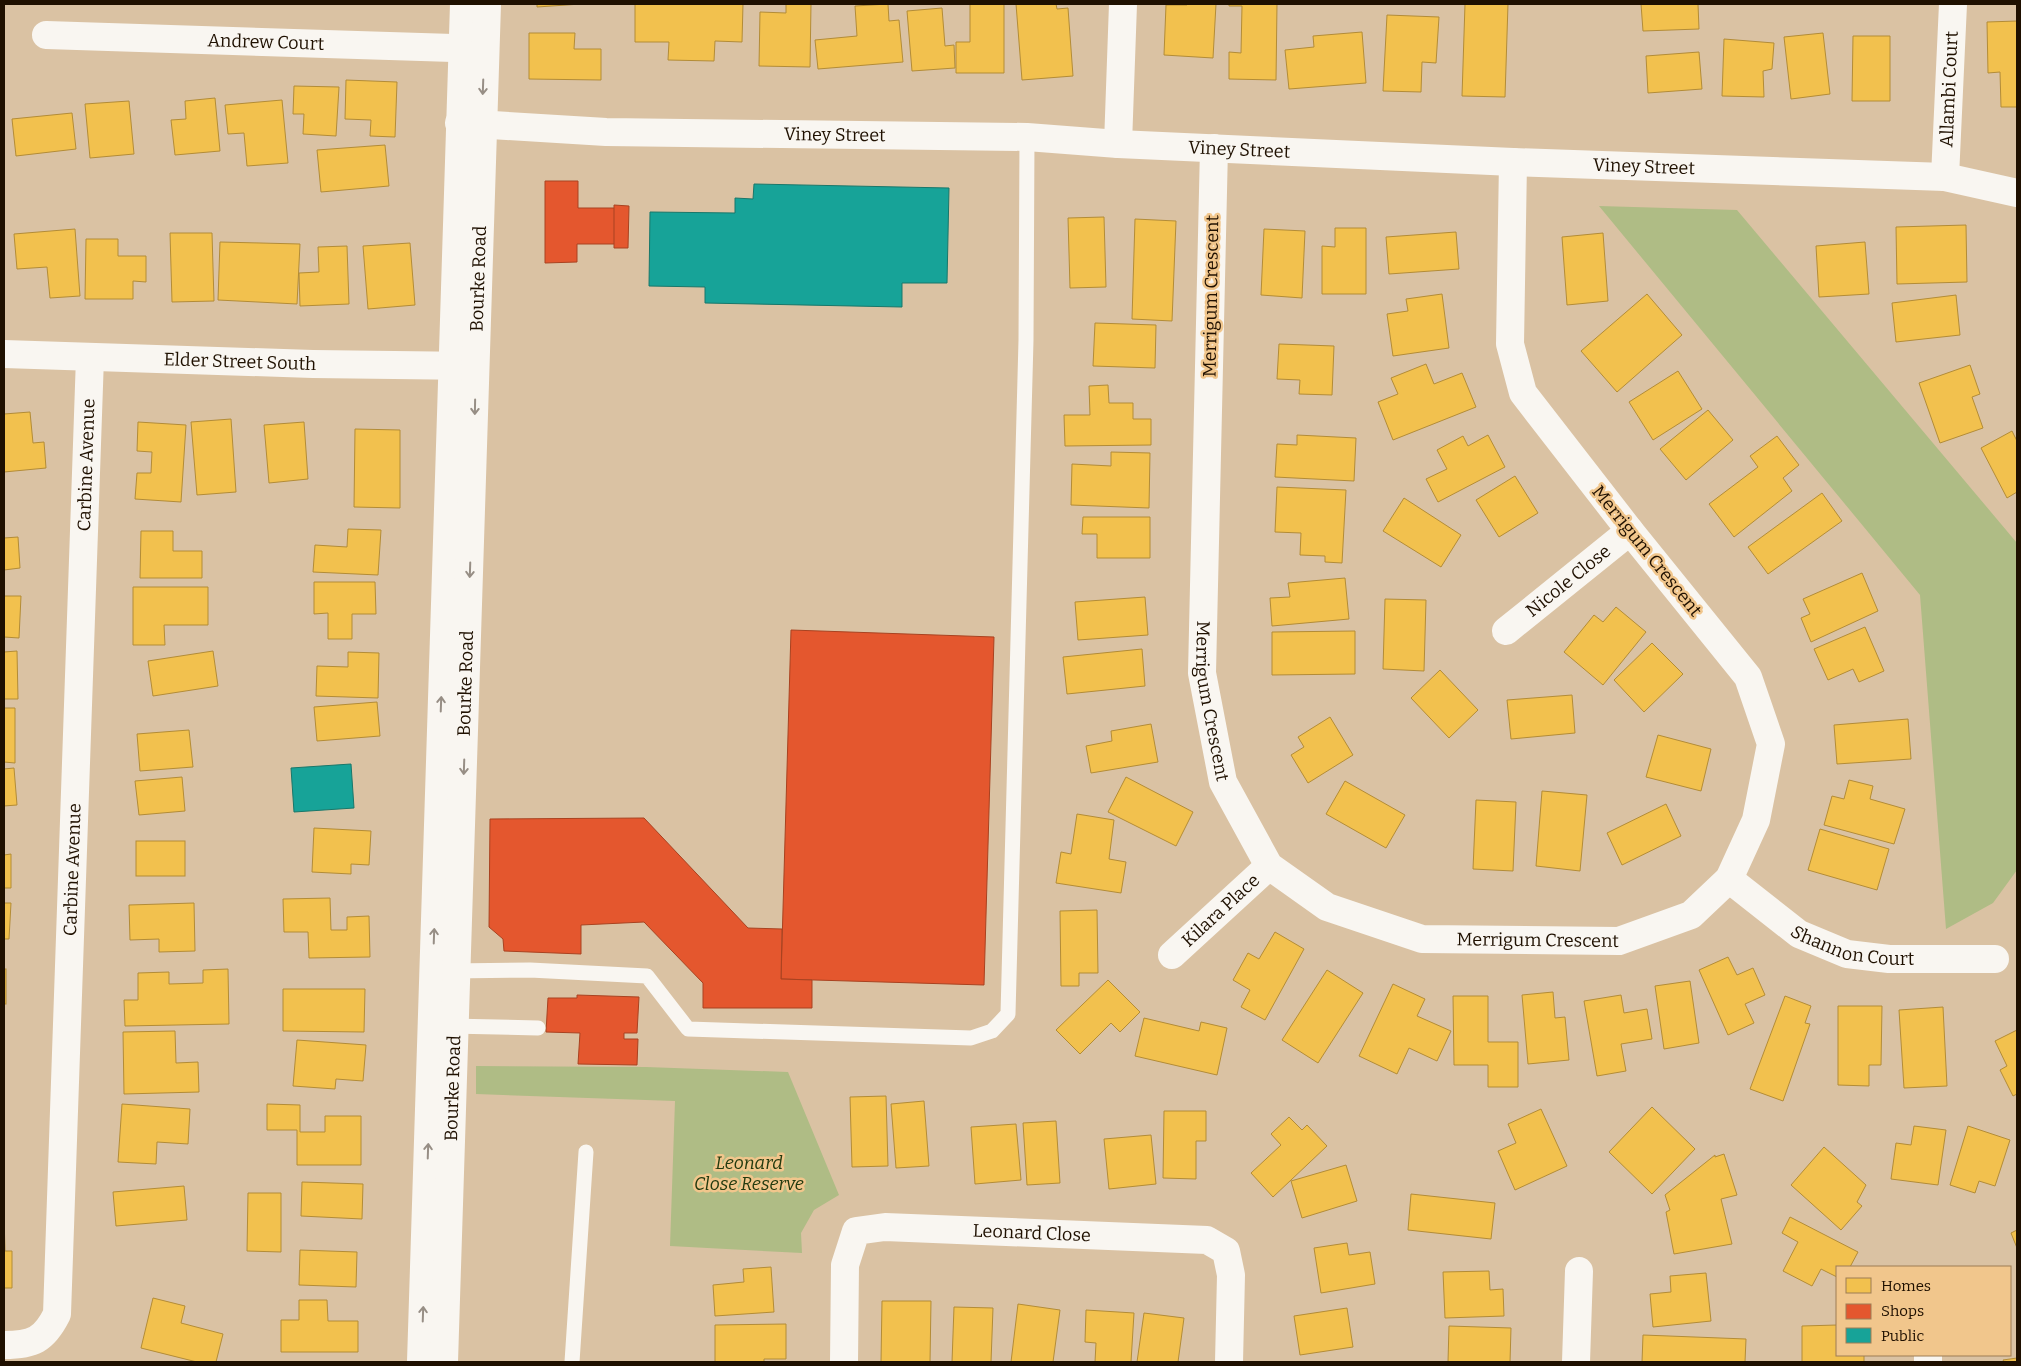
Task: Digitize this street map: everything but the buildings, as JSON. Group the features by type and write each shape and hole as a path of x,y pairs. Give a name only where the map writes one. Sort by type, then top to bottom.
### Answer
{"street":[{"name":"Bourke Road","path":"421,1362 445,971 473,48 464,4"},
{"name":"Bourke Road","path":"473,48 487,4"},
{"path":"1118,144 1123,4"},
{"name":"Allambi Court","path":"1946,177 1952,4"},
{"name":"Andrew Court","path":"46,35 473,48"},
{"name":"Viney Street","path":"471,124 606,132 1027,137 1118,144 1513,162 1946,177 2017,193"},
{"name":"Merrigum Crescent","path":"1214,148 1202,674 1223,782 1269,866 1327,907 1422,939 1620,941 1691,915 1730,879 1756,820 1771,744 1748,677 1630,531 1523,393 1510,344 1513,162"},
{"name":"Elder Street South","path":"4,354 463,367"},
{"name":"Carbine Avenue","path":"4,1345 17,1345 40,1338 49,1329 57,1314 90,357"},
{"name":"Nicole Close","path":"1506,631 1630,531"},
{"name":"Kilara Place","path":"1172,955 1269,866"},
{"name":"Shannon Court","path":"1730,879 1799,934 1847,954 1888,958 1995,959"},
{"name":"Bourke Road","path":"443,1025 444,1362"},
{"name":"Leonard Close","path":"844,1362 845,1265 849,1249 856,1231 885,1227 1206,1240 1226,1250 1231,1275 1229,1362"},
{"path":"1576,1362 1579,1271"}],"lane":[{"path":"445,971 530,970 647,976 688,1029 971,1038 992,1031 1008,1014 1026,340 1027,137"},
{"path":"443,1025 538,1028"},
{"path":"572,1362 586,1152"}],"green space":[{"path":"1599,206 1737,210 2017,543 2017,870 1993,903 1946,929 1920,595"},
{"name":"Leonard Close Reserve","path":"476,1066 646,1067 788,1072 839,1195 814,1210 801,1233 802,1253 670,1246 675,1101 476,1094"}]}
